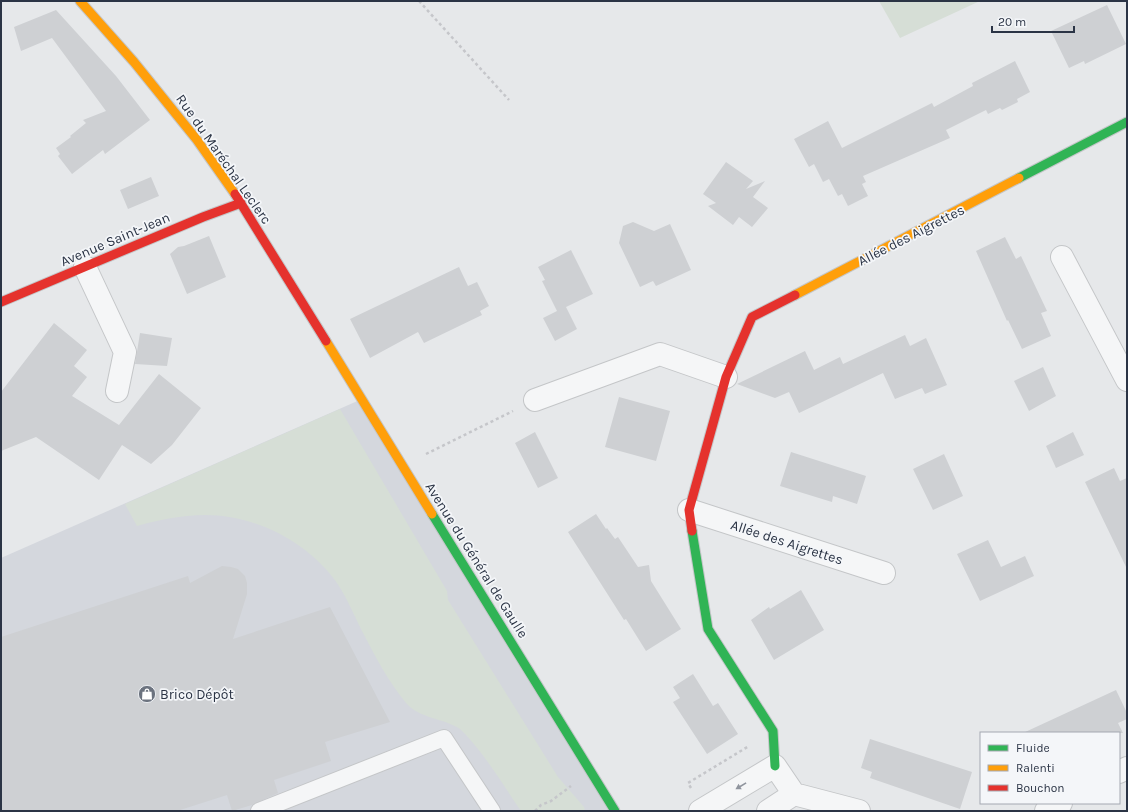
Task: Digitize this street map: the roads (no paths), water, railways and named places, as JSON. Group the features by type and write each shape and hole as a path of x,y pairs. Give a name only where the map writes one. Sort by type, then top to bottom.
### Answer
{"street":[{"name":"Rue du Maréchal Leclerc","path":"80,1 134,62 192,134 241,203 316,324"},
{"name":"Allée des Aigrettes","path":"775,766 773,731 708,629 689,510 726,377 752,317 1127,122"},
{"name":"Avenue Saint-Jean","path":"1,302 203,217 241,203"},
{"path":"1062,257 1127,380"},
{"path":"85,267 125,352 117,391"},
{"name":"Avenue du Général de Gaulle","path":"316,324 615,811"},
{"path":"535,400 660,354 726,377"},
{"name":"Allée des Aigrettes","path":"689,510 884,573"},
{"path":"700,811 775,766 794,794 859,811"},
{"path":"768,811 794,794"},
{"path":"1046,811 1059,804"}],"lane":[{"path":"259,811 444,738 492,811"}],"place":[{"name":"Brico Dépôt","path":"147,694"}]}
